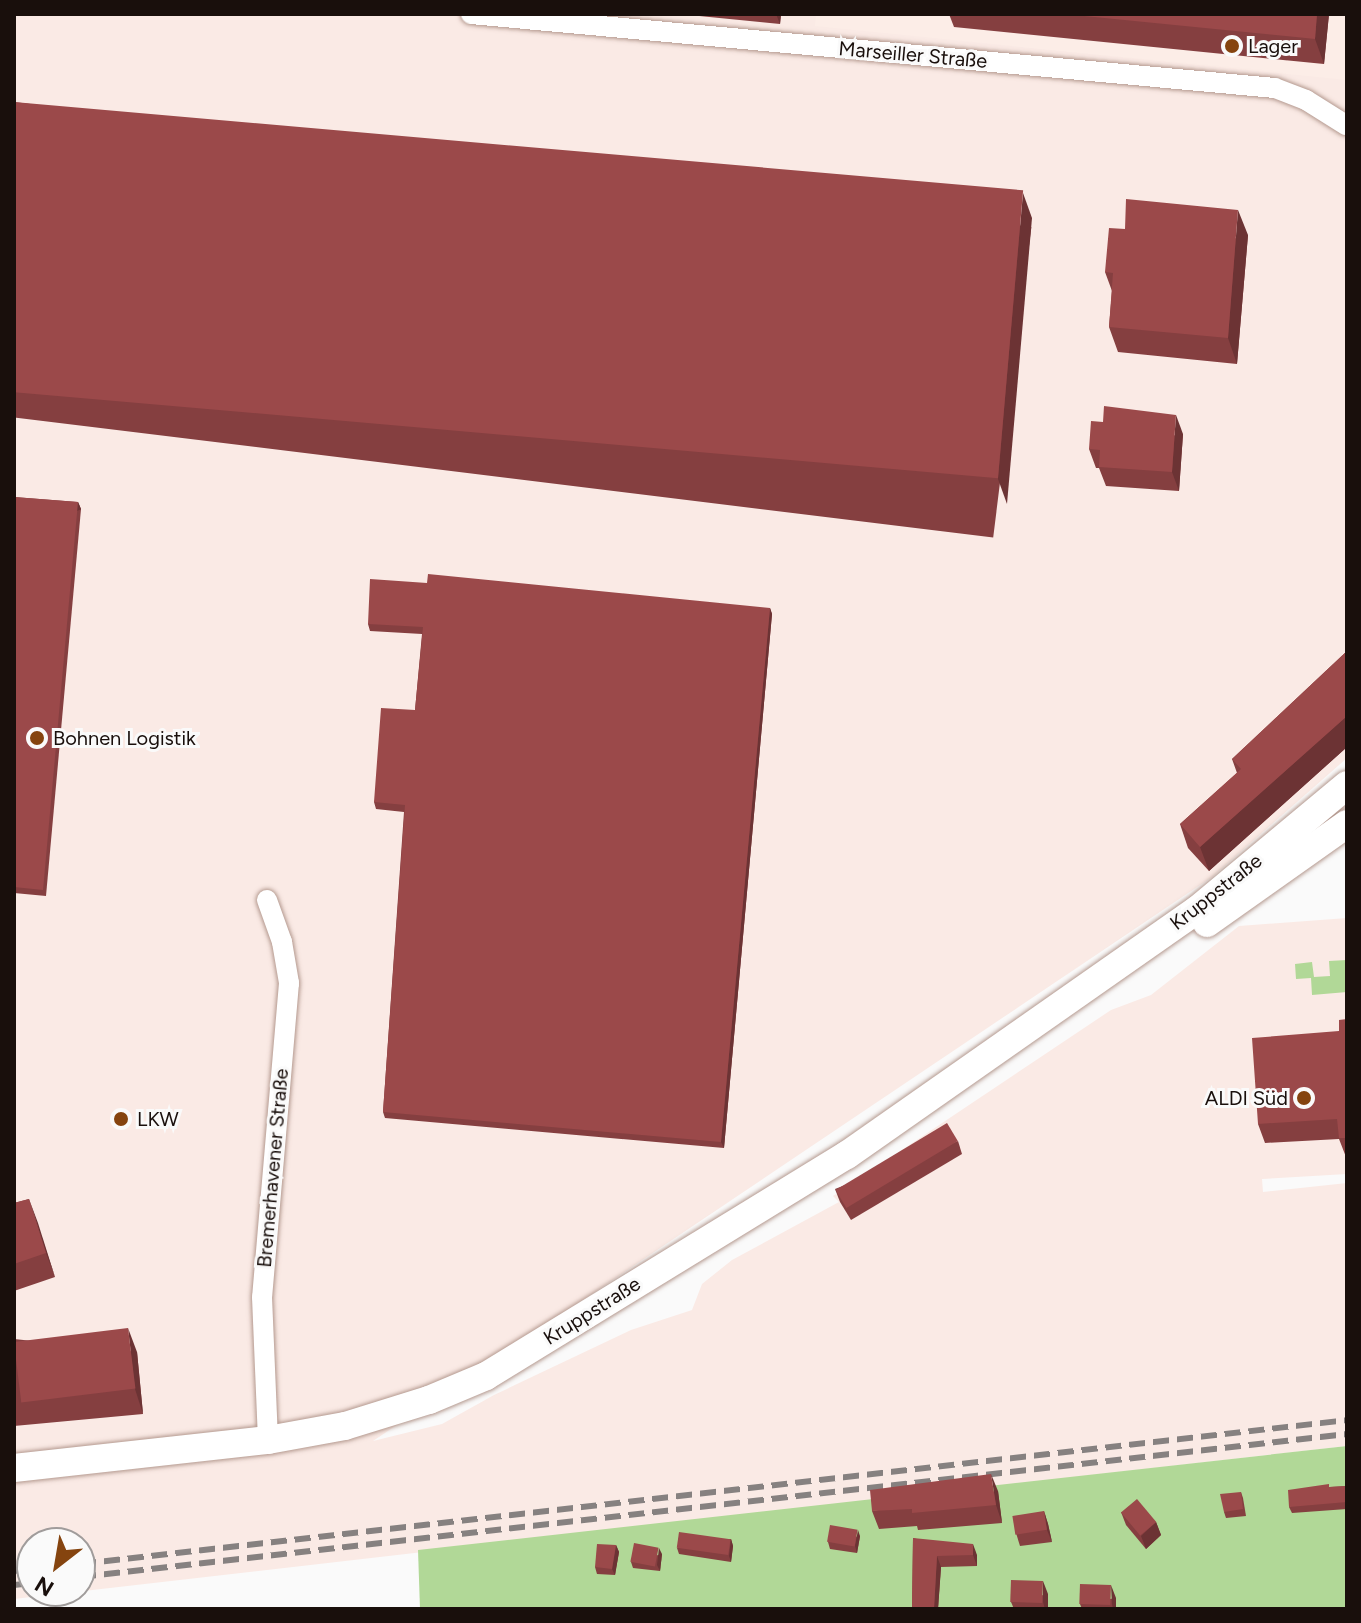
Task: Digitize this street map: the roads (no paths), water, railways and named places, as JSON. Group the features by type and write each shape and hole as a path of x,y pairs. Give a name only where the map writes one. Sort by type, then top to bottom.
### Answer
{"street":[{"name":"Marseiller Straße","path":"471,14 1275,88 1306,100 1346,125"},
{"name":"Kruppstraße","path":"1100,977 1146,964 1343,834 1339,797"},
{"name":"Kruppstraße","path":"14,1468 268,1440 345,1426 429,1400 486,1376 847,1155 1197,910 1339,797"},
{"name":"Bremerhavener Straße","path":"267,900 282,942 289,983 262,1297 268,1440"}],"railway":[{"path":"96,1562 1347,1420"},
{"path":"96,1575 1347,1434"}],"place":[{"name":"Lager","path":"1232,46"},
{"name":"Bohnen Logistik","path":"37,738"},
{"name":"ALDI Süd","path":"1304,1098"},
{"name":"LKW","path":"121,1119"}]}
